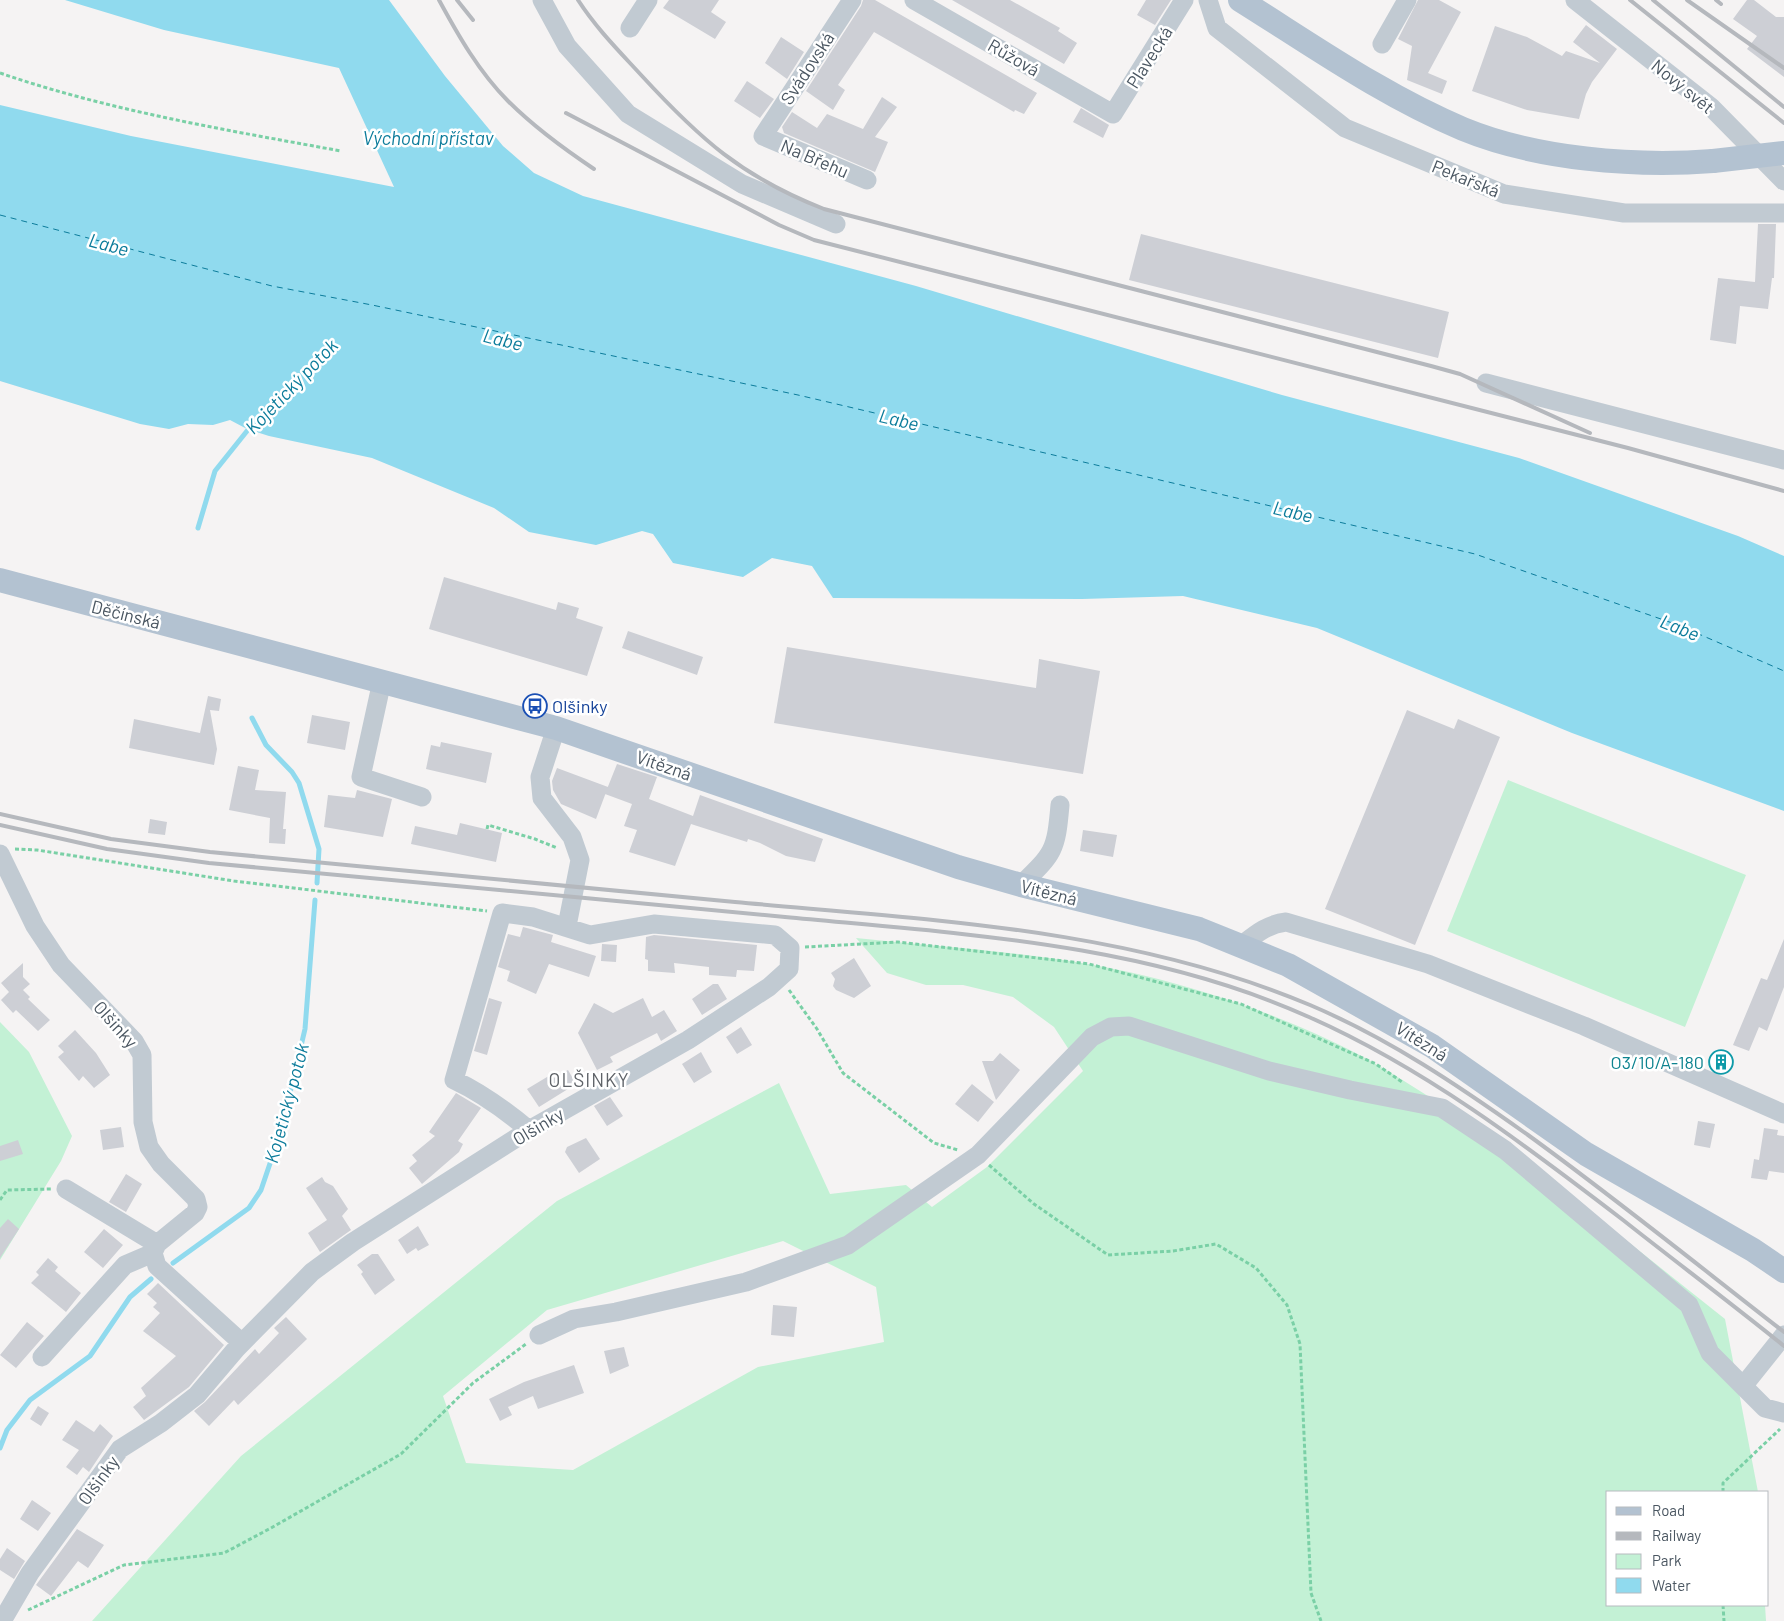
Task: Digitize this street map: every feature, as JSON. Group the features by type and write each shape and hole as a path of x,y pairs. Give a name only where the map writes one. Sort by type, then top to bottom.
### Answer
{"main road":[{"path":"1240,0 1365,78 1418,107 1463,129 1513,144 1558,154 1641,162 1713,161 1784,153"},
{"name":"Děčínská","path":"0,580 109,611 252,646"},
{"name":"Vítězná","path":"252,646 556,728 949,864 1020,885 1199,929 1242,945 1318,979 1432,1046 1586,1154 1753,1250 1784,1271"}],"street":[{"path":"542,0 567,46 628,114 742,184 836,224"},
{"path":"630,28 648,0"},
{"name":"Svádovská","path":"763,136 852,0"},
{"name":"Růžová","path":"914,0 1113,114"},
{"name":"Plavecká","path":"1113,114 1184,0"},
{"name":"Pekařská","path":"1208,0 1217,28 1345,128 1504,194 1624,214 1784,213"},
{"path":"1382,44 1407,0"},
{"name":"Nový svět","path":"1575,0 1711,107 1784,181"},
{"name":"Na Břehu","path":"763,136 867,180"},
{"path":"1486,383 1784,460"},
{"path":"382,681 361,777 422,798"},
{"path":"556,728 540,777 542,798 572,837 580,860 567,926"},
{"path":"1020,885 1048,860 1057,839 1060,805"},
{"name":"Olšinky","path":"5,851 35,926 60,965 134,1041 142,1055 143,1122 149,1147 161,1164 196,1199 198,1207 155,1249 126,1265 42,1357"},
{"path":"529,1130 505,1109 477,1090 454,1080 502,913 533,917 567,926 590,935 654,924 775,935 790,948"},
{"path":"1242,945 1261,930 1275,923 1286,922 1428,964 1584,1026 1784,1114"},
{"name":"Olšinky","path":"2,1621 30,1573 120,1449 161,1423 197,1395 242,1343 312,1272 353,1242 529,1130 688,1040 770,987 789,968 790,948"},
{"path":"539,1335 574,1319 616,1312 746,1282 848,1245 978,1155 1092,1037 1111,1027 1128,1026 1278,1073 1350,1090 1442,1108 1505,1150 1689,1304 1710,1353 1765,1408 1784,1413"},
{"path":"66,1189 155,1249 157,1266 242,1343"},
{"path":"1744,1385 1784,1334"}],"path":[{"path":"0,73 43,88 178,122 341,151"},
{"path":"487,829 488,825 535,839 562,850 570,847 576,849"},
{"path":"5,851 36,850 234,881 502,913"},
{"path":"790,948 898,942 1089,964 1241,1004 1376,1064 1409,1086"},
{"path":"780,977 817,1029 843,1073 934,1143 978,1155 1034,1204 1108,1254 1174,1251 1216,1244 1256,1268 1287,1305 1300,1344 1311,1593 1321,1621"},
{"path":"0,1200 7,1190 66,1189"},
{"path":"23,1613 124,1565 224,1553 271,1528 401,1454 473,1383 539,1335"},
{"path":"1723,1491 1723,1484 1784,1425"},
{"path":"1723,1606 1724,1621"}],"green space":[{"path":"1508,780 1746,875 1685,1027 1447,931"},
{"path":"856,938 965,948 1075,962 1146,976 1238,1003 1301,1027 1386,1070 1475,1127 1560,1189 1725,1319 1758,1491 1606,1491 1606,1606 1765,1606 1766,1621 92,1621 241,1456 557,1201 779,1083 830,1194 906,1185 932,1207 987,1167 1083,1071 1054,1027 1013,997 963,985 926,985 887,973","holes":["783,1241 876,1287 884,1342 758,1367 573,1470 466,1463 443,1396 547,1310"]},
{"path":"0,1022 29,1052 72,1136 61,1161 0,1260"}],"water":[{"path":"65,0 389,0 445,76 503,146 534,173 583,196 916,286 1282,395 1519,458 1738,536 1784,556 1784,811 1572,733 1317,628 1183,596 1082,599 833,598 812,566 772,558 743,577 673,563 653,534 642,531 596,545 529,532 494,508 372,458 269,436 247,429 230,420 213,425 188,424 169,429 140,424 0,381 0,105 131,136 394,187 339,68 164,30"}],"building":[{"path":"669,0 719,0 711,12 726,22 715,39 663,8"},
{"path":"863,0 875,0 1037,93 1024,114 1015,110 1014,112 874,32 838,85 845,90 833,110 806,91"},
{"path":"952,0 1010,0 1060,28 1058,31 1077,43 1064,64"},
{"path":"1146,0 1171,0 1155,25 1137,15"},
{"path":"1418,0 1439,0 1461,12 1428,73 1447,81 1442,94 1407,80 1412,46 1398,39"},
{"path":"1747,0 1754,0 1776,17 1784,17 1784,77 1747,49 1757,36 1733,19"},
{"path":"1586,25 1617,49 1592,82 1586,94 1579,119 1527,110 1472,91 1495,26 1527,37 1562,56 1566,51 1600,63 1573,42"},
{"path":"781,37 804,52 787,79 765,63"},
{"path":"747,81 774,99 760,118 734,101"},
{"path":"882,97 897,107 875,137 888,142 875,172 784,133 782,127 792,112 817,128 827,114 863,129"},
{"path":"1081,108 1109,125 1103,138 1073,122"},
{"path":"1758,224 1776,224 1774,278 1772,278 1768,309 1740,306 1736,344 1710,340 1718,278 1755,282"},
{"path":"1141,234 1449,312 1438,358 1129,280"},
{"path":"444,577 556,610 558,602 579,608 576,618 603,627 587,676 429,629"},
{"path":"628,631 703,657 697,675 622,648"},
{"path":"787,647 1036,688 1039,659 1100,671 1083,774 774,723"},
{"path":"208,696 221,699 219,711 210,710 217,749 214,765 129,748 134,719 200,733"},
{"path":"1407,710 1454,729 1458,719 1500,737 1415,945 1325,909"},
{"path":"312,715 350,722 345,750 307,743"},
{"path":"441,742 492,753 486,783 426,769 431,745 440,747"},
{"path":"617,764 657,777 649,799 693,816 700,795 823,839 815,862 786,856 760,843 748,839 747,842 691,824 675,866 629,852 637,830 624,826 632,804 605,794"},
{"path":"238,766 259,770 255,790 286,792 283,829 286,829 285,844 269,843 270,818 229,810"},
{"path":"557,768 608,787 596,819 561,804 553,790 552,781"},
{"path":"357,790 392,799 383,837 324,827 328,795 355,798"},
{"path":"150,819 167,822 165,835 148,833"},
{"path":"460,823 502,833 496,862 411,844 415,826 457,835"},
{"path":"1083,830 1117,835 1113,857 1080,851"},
{"path":"523,927 553,935 551,942 596,956 589,977 549,964 536,994 507,981 510,971 498,967 508,934 520,937"},
{"path":"654,935 757,945 754,971 737,970 736,977 709,975 709,967 674,963 675,973 648,971 648,960 645,959 646,937"},
{"path":"1784,939 1784,987 1767,1031 1759,1027 1749,1051 1733,1045 1761,978 1767,980"},
{"path":"602,944 617,945 616,962 601,961"},
{"path":"854,958 871,986 854,998 836,990 833,986 835,979 831,973"},
{"path":"23,963 23,977 30,984 23,990 30,997 28,999 50,1020 38,1031 16,1010 13,1013 1,1000 9,992 1,983"},
{"path":"713,984 718,984 727,999 702,1015 692,999"},
{"path":"489,998 502,1002 487,1055 474,1051"},
{"path":"643,998 652,1017 664,1010 677,1031 661,1041 657,1033 610,1057 613,1062 597,1070 578,1033 594,1003 613,1013"},
{"path":"741,1027 752,1045 737,1054 726,1037"},
{"path":"75,1030 96,1053 110,1075 94,1088 83,1076 79,1081 58,1057 64,1052 58,1046"},
{"path":"701,1052 712,1072 694,1083 682,1064"},
{"path":"1000,1053 1020,1070 996,1100 982,1061 993,1061"},
{"path":"568,1070 576,1084 539,1107 527,1089 552,1074 554,1078"},
{"path":"972,1084 994,1102 978,1122 955,1104"},
{"path":"456,1093 481,1108 458,1141 463,1144 459,1152 422,1184 409,1168 417,1161 412,1155 435,1136 429,1132"},
{"path":"610,1097 623,1116 607,1126 594,1106"},
{"path":"1698,1121 1715,1124 1710,1148 1694,1145"},
{"path":"121,1127 124,1147 103,1150 100,1130"},
{"path":"1764,1128 1778,1130 1777,1135 1784,1136 1784,1173 1769,1171 1767,1180 1751,1178 1754,1159 1759,1160"},
{"path":"586,1138 600,1159 579,1173 565,1152 567,1147"},
{"path":"18,1140 23,1154 0,1161 0,1146"},
{"path":"126,1174 142,1184 126,1212 109,1202"},
{"path":"322,1177 325,1182 333,1186 348,1209 342,1216 351,1230 320,1252 308,1233 327,1220 306,1188"},
{"path":"8,1219 19,1229 0,1258 0,1228"},
{"path":"418,1226 429,1245 418,1251 416,1248 407,1254 398,1240"},
{"path":"104,1229 123,1245 103,1268 84,1252"},
{"path":"372,1254 378,1254 395,1280 375,1295 361,1274 363,1272 357,1265"},
{"path":"48,1258 58,1267 55,1271 81,1293 66,1312 31,1283 39,1275 36,1272"},
{"path":"158,1283 224,1345 189,1387 144,1420 133,1407 146,1396 141,1388 176,1356 143,1331 160,1313 153,1307 157,1303 147,1294"},
{"path":"773,1305 797,1307 794,1337 771,1335"},
{"path":"286,1317 307,1339 238,1405 234,1400 209,1426 194,1411 205,1402 255,1349 259,1354 279,1333 274,1328"},
{"path":"27,1322 44,1336 16,1368 0,1355"},
{"path":"624,1347 629,1366 610,1374 604,1351"},
{"path":"574,1365 584,1393 538,1409 533,1396 508,1407 512,1415 500,1421 489,1399 524,1382"},
{"path":"38,1406 49,1413 41,1426 30,1419"},
{"path":"76,1420 94,1432 100,1424 113,1436 89,1472 83,1467 77,1475 66,1467 79,1450 62,1440"},
{"path":"32,1500 51,1513 38,1531 20,1519"},
{"path":"77,1529 104,1545 88,1568 78,1561 51,1596 36,1585"},
{"path":"7,1548 25,1561 14,1579 0,1570 0,1559"}],"waterway":[{"name":"Kojetický potok","path":"198,528 215,471 251,426"},
{"name":"Kojetický potok","path":"252,718 266,745 292,772 299,783 319,849 317,883"},
{"name":"Kojetický potok","path":"173,1263 249,1208 261,1190 281,1131 305,1029 315,900"},
{"name":"Kojetický potok","path":"0,1448 7,1430 30,1400 90,1356 130,1297 151,1279"}],"ferry route":[{"path":"0,215 272,286 372,305 798,395 1475,554 1678,625 1784,671"}],"railway":[{"path":"439,0 470,53 497,90 539,129 594,169"},
{"path":"457,0 473,20"},
{"path":"578,0 616,48 683,119 724,154 769,184 795,197 824,209 1460,374 1590,433"},
{"path":"1630,0 1784,123"},
{"path":"1653,0 1784,107"},
{"path":"1687,0 1784,68"},
{"path":"1716,0 1721,4"},
{"path":"566,113 779,225 814,240 1628,448 1784,491"},
{"path":"0,814 111,839 210,852 954,922 1027,931 1099,943 1171,959 1241,979 1339,1018 1395,1048 1449,1081 1560,1159 1784,1332"},
{"path":"0,825 107,849 209,863 918,929 1052,946 1118,957 1183,973 1247,992 1309,1017 1351,1037 1433,1084 1548,1163 1784,1346"}],"place":[{"name":"Olšinky","path":"535,706"},
{"name":"O3/10/A-180","path":"1721,1062"}],"district":[{"name":"OLŠINKY","path":"589,1079"}],"water label":[{"name":"Východní přístav","path":"428,137"},
{"name":"Labe","path":"109,244"},
{"name":"Labe","path":"503,339"},
{"name":"Labe","path":"899,419"},
{"name":"Labe","path":"1293,511"},
{"name":"Labe","path":"1680,627"}]}
